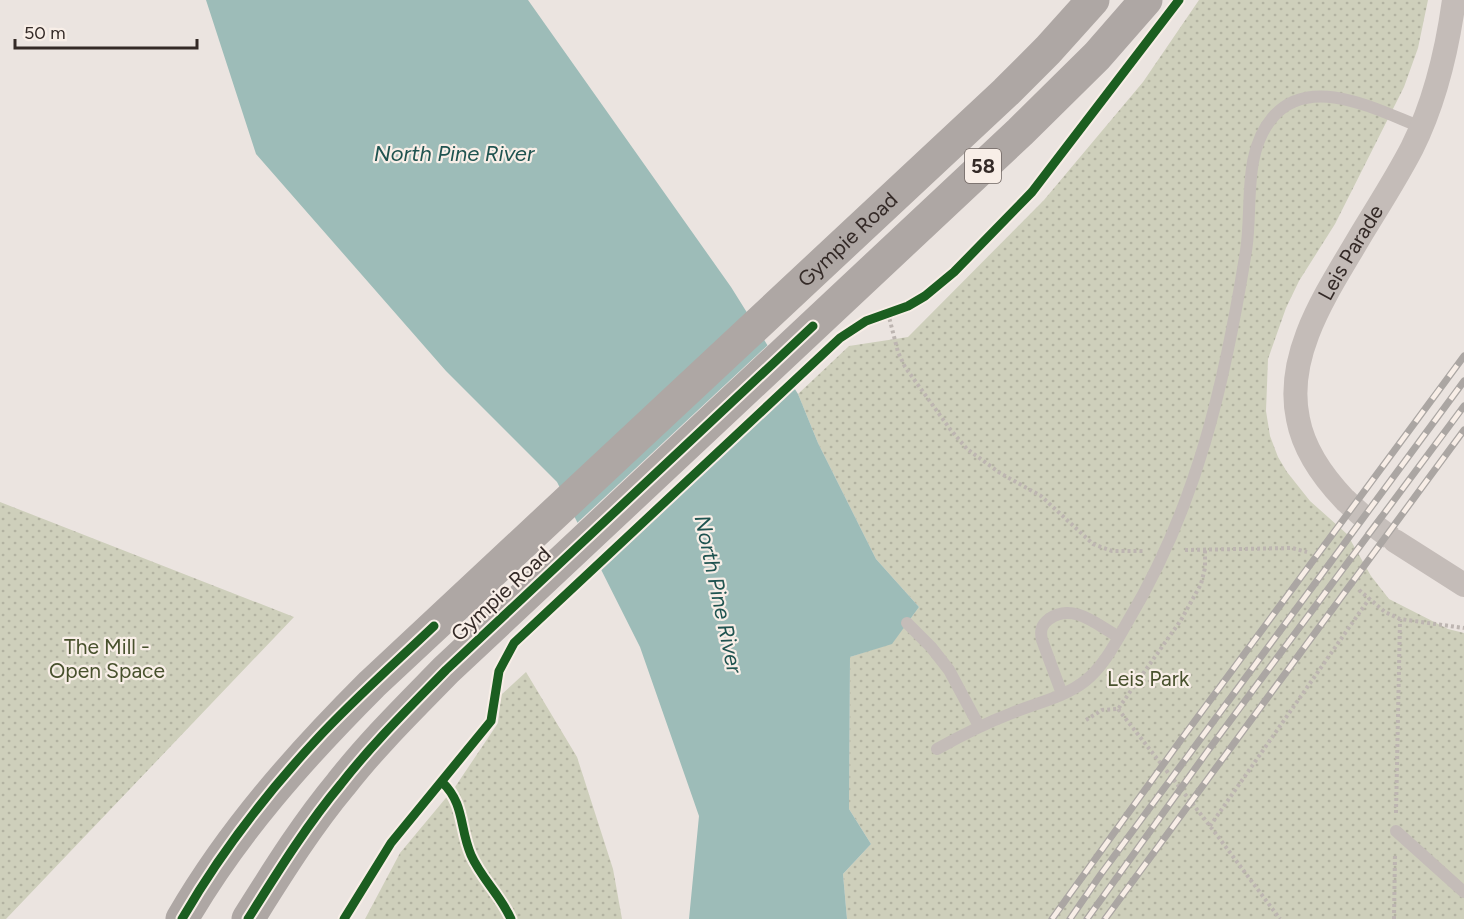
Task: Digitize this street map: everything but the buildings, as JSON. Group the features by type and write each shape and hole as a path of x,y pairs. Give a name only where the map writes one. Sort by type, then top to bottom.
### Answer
{"highway":[{"name":"Gympie Road","path":"182,919 246,823 317,739 372,684 1006,92 1093,0"},
{"name":"Gympie Road","path":"248,919 320,811 397,720 446,670 1064,89 1097,56 1146,0"}],"street":[{"name":"Leis Parade","path":"1345,500 1323,476 1302,435 1296,407 1297,372 1304,344 1330,287 1382,201 1421,127 1439,78 1454,0"},
{"path":"1395,541 1464,585"}],"lane":[{"path":"937,748 979,726 1062,694 1083,683 1091,676 1119,637 1150,584 1183,510 1224,377 1244,264 1253,161 1257,145 1268,125 1289,104 1299,100 1323,97 1345,98 1421,127"},
{"path":"1062,694 1042,640 1041,631 1045,623 1061,613 1074,612 1119,637"},
{"path":"907,623 931,647 949,670 979,726"},
{"path":"1396,831 1464,892"}],"path":[{"path":"898,310 884,314 905,367 950,429 976,457 1041,496 1093,544 1112,551 1151,551"},
{"path":"1183,550 1292,548 1306,552"},
{"path":"1118,709 1181,620 1201,584 1205,568 1204,550"},
{"path":"1359,590 1385,612 1400,619 1464,628"},
{"path":"1210,826 1369,599"},
{"path":"1394,919 1400,619"},
{"path":"1086,720 1102,710 1118,709"},
{"path":"1118,709 1280,919"}],"green space":[{"name":"Leis Park","path":"1199,0 1428,0 1418,48 1404,87 1335,224 1299,281 1286,308 1268,359 1266,411 1270,436 1287,472 1310,501 1347,534 1371,576 1389,599 1448,629 1464,633 1464,919 847,919 843,874 871,844 849,809 850,657 892,643 919,607 876,559 818,443 798,394 849,346 908,337 1044,200 1143,82"},
{"name":"The Mill - Open Space","path":"0,502 294,617 6,919 0,919"},
{"path":"526,672 577,757 613,869 622,919 365,919 400,853 455,787 498,723 501,695"}],"water":[{"name":"North Pine River","path":"206,0 528,0 731,287 798,394 818,443 876,559 919,607 892,644 850,657 849,809 871,844 843,874 847,919 689,919 699,816 640,647 557,482 446,371 256,154"}],"pier":[{"path":"770,343 796,386 599,571 575,525"}],"tunnel":[{"path":"1345,500 1395,541"}],"railway":[{"path":"1052,919 1464,356"},
{"path":"1070,919 1464,381"},
{"path":"1087,919 1207,752 1464,406"},
{"path":"1105,919 1464,430"}],"cycle path":[{"path":"344,919 391,843 491,721 499,671 514,643 840,338 866,321 908,306 925,296 954,272 1032,192 1179,0"},
{"path":"248,919 316,816 353,769 392,726 446,670 813,326"},
{"path":"182,919 227,849 279,782 344,711 434,626"},
{"path":"442,782 455,799 467,845 475,863 511,919"}]}
